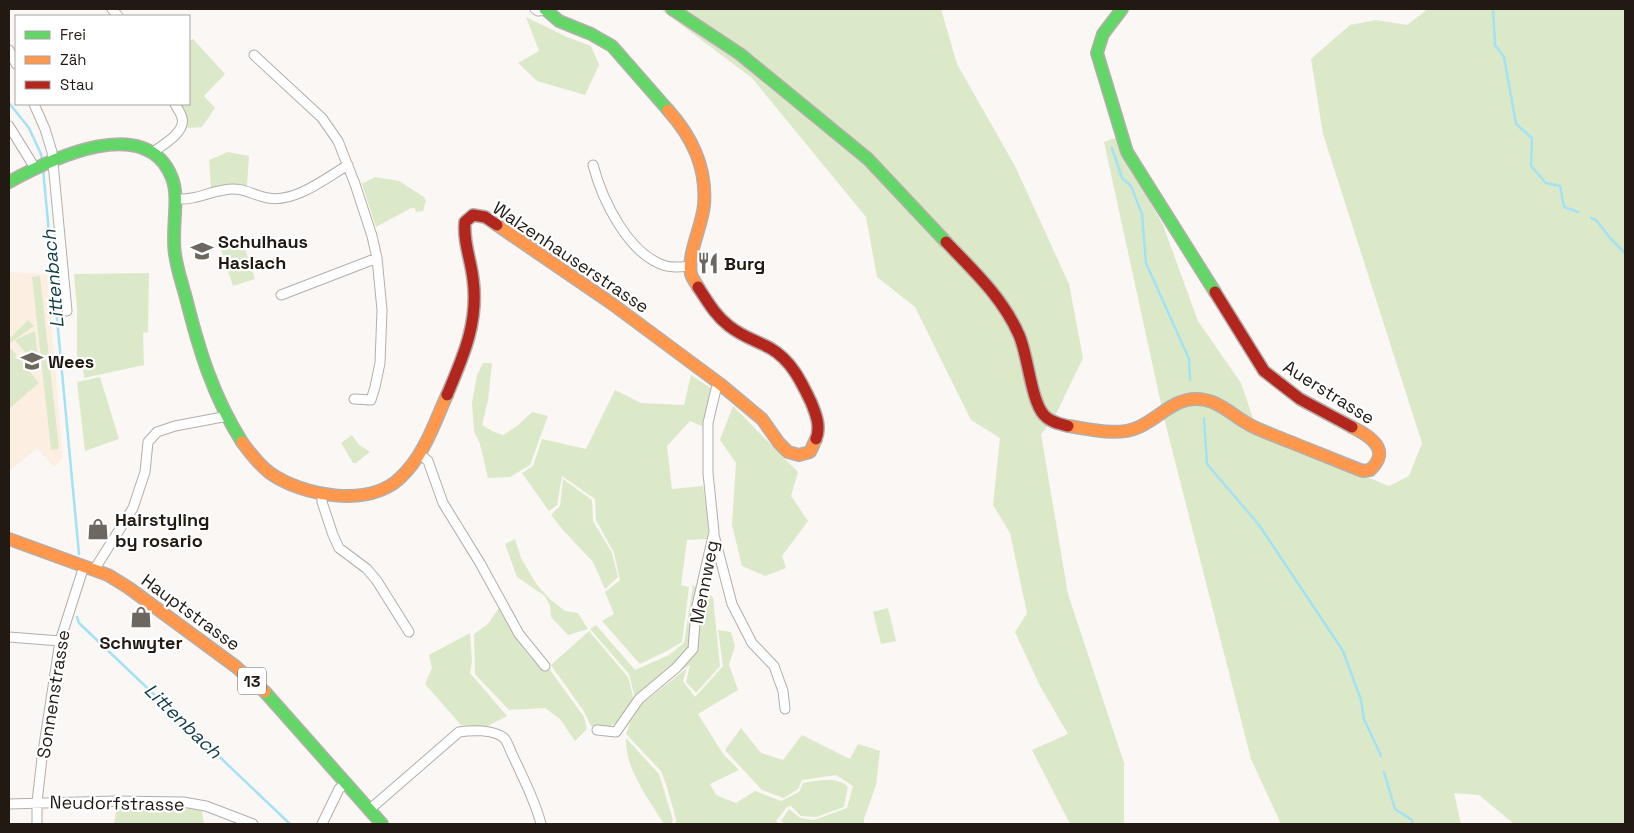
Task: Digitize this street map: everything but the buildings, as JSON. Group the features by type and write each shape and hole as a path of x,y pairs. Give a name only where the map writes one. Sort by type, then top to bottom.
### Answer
{"street":[{"path":"535,9 538,11 546,9 559,21 591,34 612,46 683,127 698,155 704,184 704,206 689,266 664,266 633,244 607,205 599,189 592,165"},
{"name":"Auerstrasse","path":"672,9 740,54 868,159 983,281 1004,308 1020,336 1038,405 1044,416 1057,424 1106,431 1123,431 1139,427 1171,406 1184,400 1211,400 1249,425 1363,471 1370,470 1375,466 1380,455 1377,444 1368,435 1292,394 1279,386 1264,371 1127,152 1097,53 1098,41 1103,32 1122,9"},
{"path":"9,50 15,62"},
{"path":"254,55 322,118 338,141 372,236 377,258 382,310 380,363 376,387 370,400 354,399"},
{"path":"34,105 52,152 43,164"},
{"path":"9,182 43,164 76,151 107,144 122,144 153,152 180,130 183,123 182,117 176,105"},
{"path":"9,126 43,164 67,311"},
{"name":"Walzenhauserstrasse","path":"153,152 165,164 172,178 175,199 173,235 175,254 205,368 217,396 250,453 267,471 273,476 296,486 322,494 353,497 369,496 383,491 397,482 421,455 466,347 472,327 475,295 472,271 464,239 464,227 465,222 473,216 485,217 611,303 720,384 762,419 788,452 799,455 805,454 813,448 817,436 817,416 800,378 787,361 770,348 748,339 714,313 697,288 689,266"},
{"path":"175,199 192,199 224,190 245,190 268,198 282,199 294,196 348,165"},
{"path":"281,296 377,258"},
{"name":"Mennweg","path":"597,730 616,732 639,700 676,668 693,649 696,610 714,532 708,472 708,423 716,389 720,384"},
{"name":"Sonnenstrasse","path":"37,824 37,802 60,641 89,568 134,508 145,472 148,442 157,432 228,416"},
{"path":"421,455 428,461 443,503 480,563 519,634 545,666"},
{"path":"322,494 322,502 332,536 339,548 367,569 377,581 409,632"},
{"path":"714,532 732,604 752,643 774,666 783,692 785,709"},
{"name":"Hauptstrasse","path":"9,539 108,575 129,588 235,666 265,692 382,824"},
{"path":"9,638 60,641"},
{"path":"369,810 459,732 469,730 493,733 504,739 529,790 541,824"},
{"path":"322,824 339,789 345,784"},
{"name":"Neudorfstrasse","path":"9,804 37,802 183,802 206,806 253,824"}],"shaded area":[{"name":"Wees","path":"9,272 47,274 63,458 54,467 37,448 9,471"}],"green space":[{"path":"660,9 941,9 957,64 1015,166 1069,284 1083,358 1054,418 1041,434 1068,594 1124,763 1124,824 1070,824 1032,750 1068,734 1040,686 1015,632 1027,613 1010,533 993,505 1000,438 971,420 915,307 877,277 866,217 752,78"},
{"path":"1428,9 1625,9 1625,824 1514,824 1479,795 1454,793 1461,824 1281,824 1251,759 1165,422 1104,142 1115,138 1163,225 1198,321 1241,383 1258,433 1389,486 1409,476 1422,443 1323,134 1311,59 1350,25 1376,20 1407,25"},
{"path":"526,17 567,37 591,46 599,65 585,95 537,81 518,63 539,51"},
{"path":"193,39 225,74 204,96 215,108 202,127 188,128 180,105 190,105 190,40"},
{"path":"228,152 249,156 247,186 230,185 211,189 209,160"},
{"path":"375,177 399,181 424,197 426,201 423,211 416,212 415,208 411,208 376,227 362,184"},
{"path":"243,243 255,279 233,286 221,250"},
{"path":"149,273 148,332 143,333 144,365 84,378 82,358 77,358 77,308 74,274"},
{"path":"40,276 59,449 51,450 32,277"},
{"path":"28,320 34,326 9,344 9,339"},
{"path":"35,331 38,358 32,360 15,340"},
{"path":"9,346 39,383 10,408 9,407"},
{"path":"483,363 492,363 488,400 482,425 503,435 517,426 532,412 548,416 530,465 510,477 488,478 480,444 474,431 472,403 477,375"},
{"path":"691,375 712,389 704,427 690,421 667,446 672,489 703,486 709,528 707,539 687,540 681,585 689,587 682,642 640,664 602,621 614,614 605,592 620,580 614,553 596,520 595,499 562,476 557,505 549,511 522,473 533,466 542,439 586,449 615,390 641,403 684,405"},
{"path":"100,377 119,439 85,451 77,382"},
{"path":"733,406 798,472 791,496 808,521 782,556 786,568 765,576 742,566 732,525 736,463 720,440"},
{"path":"352,435 359,445 370,452 356,463 353,463 341,443"},
{"path":"563,479 592,500 593,521 612,553 618,577 605,589 593,562 551,515 560,506"},
{"path":"515,539 521,558 537,585 565,611 578,613 588,629 568,635 551,617 550,606 545,596 517,577 505,544"},
{"path":"693,585 713,597 720,666 696,693 686,682 690,665 635,698 629,674 590,629 596,625 635,670 669,655 684,643"},
{"path":"499,608 527,654 542,667 550,670 584,717 587,729 575,741 560,719 545,708 509,710 475,674 474,634 488,624"},
{"path":"888,608 896,641 881,644 873,612"},
{"path":"718,630 731,632 735,646 729,665 738,690 698,714 723,754 739,770 710,784 716,795 736,803 755,791 781,801 799,792 803,783 833,780 848,787 844,807 816,817 801,816 791,806 787,807 776,821 779,824 676,824 661,771 626,734 631,720 643,703 687,668 683,681 695,697 723,666"},
{"path":"589,631 628,677 634,700 617,722 607,727 591,726 583,710 551,665"},
{"path":"470,633 472,662 470,673 507,716 486,727 461,725 425,684 432,668 429,655"},
{"path":"741,728 761,753 783,760 802,735 850,759 858,744 880,751 876,785 864,824 785,824 781,821 789,809 800,818 814,820 847,808 853,786 836,775 802,780 798,789 784,798 762,790 725,750"},
{"path":"626,738 659,774 673,820 671,824 664,824 633,772 629,761"},
{"path":"184,806 202,811 204,824 114,824 116,812 120,807"}],"waterway":[{"path":"1493,9 1495,45 1504,57 1516,124 1532,138 1531,166 1546,183 1560,186 1564,207 1578,212"},
{"name":"Littenbach","path":"9,103 29,128 42,159"},
{"path":"1112,148 1122,178 1131,186 1142,214 1146,263 1189,359 1190,380"},
{"name":"Littenbach","path":"43,169 79,554"},
{"path":"1591,218 1596,220 1625,253"},
{"path":"1204,419 1207,464 1259,525 1343,651 1361,700 1364,719 1381,756"},
{"name":"Littenbach","path":"77,617 79,623 290,824"},
{"path":"1384,772 1395,809 1412,820 1413,824"}],"traffic: fast":[{"path":"545,9 559,21 591,34 612,46 668,110"},
{"path":"672,9 740,54 868,159 946,242"},
{"path":"1122,9 1103,34 1097,53 1127,152 1215,292"},
{"path":"9,182 49,162 72,153 97,147 121,144 142,148 160,158 172,178 174,186 175,254 196,336 215,390 242,442"},
{"path":"265,692 382,824"}],"traffic: slow":[{"path":"668,110 685,131 701,166 704,205 690,266 692,276 698,287"},
{"path":"497,225 611,303 720,384 762,419 788,452 799,455 810,452 816,439"},
{"path":"242,442 266,470 299,488 335,495 354,496 371,493 387,487 400,478 416,460 428,439 447,395"},
{"path":"1068,426 1113,432 1131,430 1180,402 1196,399 1204,400 1218,405 1263,431 1363,471 1370,470 1376,463 1379,450 1371,439 1352,427"},
{"path":"9,539 108,575 129,588 235,666 265,692"}],"traffic: jam":[{"path":"447,395 464,353 474,310 473,279 466,244 465,222 473,215 485,217 497,225"},
{"path":"946,242 987,285 1005,309 1019,335 1036,399 1044,415 1055,422 1068,426"},
{"path":"698,287 724,322 744,336 770,348 790,365 815,411 818,425 816,439"},
{"path":"1215,292 1264,371 1300,399 1352,427"}],"place":[{"name":"Schulhaus Haslach","path":"202,251"},
{"name":"Burg","path":"708,263"},
{"name":"Wees","path":"32,361"},
{"name":"Hairstyling by rosario","path":"98,529"},
{"name":"Schwyter","path":"141,617"}]}
